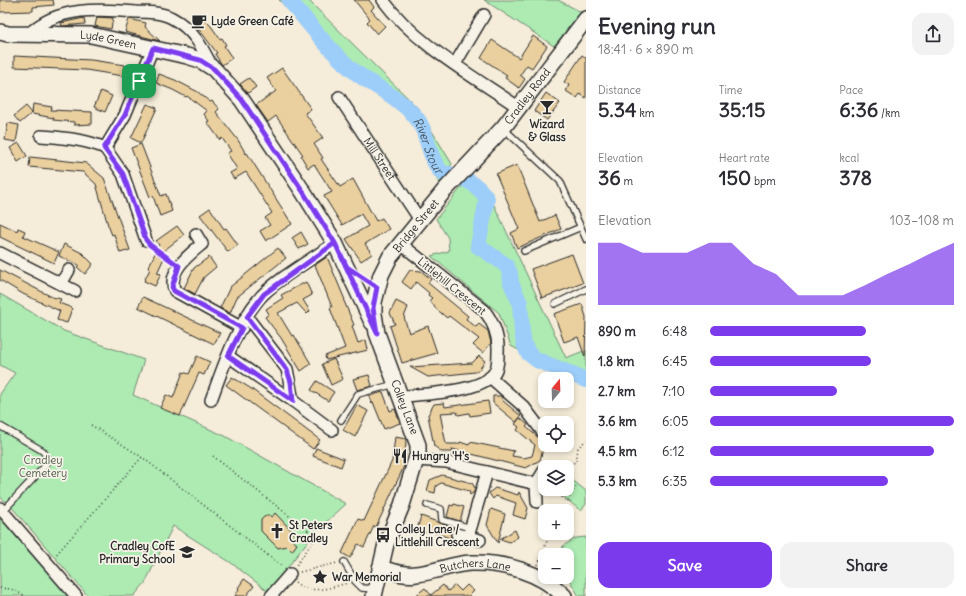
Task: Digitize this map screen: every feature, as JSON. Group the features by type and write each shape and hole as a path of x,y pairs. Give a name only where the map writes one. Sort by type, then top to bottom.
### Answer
{"street":[{"path":"383,0 391,11 416,35 455,64 518,107"},
{"path":"29,34 38,25 49,19 73,12 103,9 159,13 171,17 187,28 202,46 214,69"},
{"path":"455,64 484,15"},
{"name":"Cradley Road","path":"464,170 503,128 518,107 584,26"},
{"name":"Lyde Green","path":"0,32 91,35 200,60 214,69 242,100 302,190 335,243 377,333"},
{"path":"104,148 125,115 153,48"},
{"name":"Mill Street","path":"339,97 420,220"},
{"path":"41,136 73,139 93,143 104,148 123,174 146,240"},
{"name":"Bridge Street","path":"377,287 390,257 444,191 464,170"},
{"path":"196,234 206,247 183,260 179,266 172,287 174,291 242,328"},
{"path":"211,400 228,356 247,317 264,294 335,243"},
{"name":"Littlehill Crescent","path":"401,244 484,310 491,319 499,343 498,362 494,373 490,377"},
{"path":"0,252 75,291"},
{"name":"Lyde Green","path":"347,267 377,287"},
{"path":"62,284 69,270"},
{"name":"Colley Lane","path":"374,592 386,544 402,505 416,460 418,445 377,333 373,308 377,287"},
{"path":"247,317 287,370 291,382 293,401"},
{"path":"228,356 293,401 324,418 332,430"},
{"path":"398,390 468,389 483,384 490,377 524,407 538,426"},
{"path":"416,460 446,462 536,484"},
{"path":"480,540 465,533 488,472"},
{"path":"537,502 536,484 538,481"},
{"path":"2,510 76,596"},
{"name":"Butchers Lane","path":"380,568 398,573 415,575 460,564 488,564 511,568 535,575 547,582 564,596"},
{"path":"271,596 290,574"}],"lane":[{"path":"503,128 560,181 586,239"},
{"path":"524,251 581,227"},
{"path":"554,304 586,289"},
{"path":"341,420 358,394 398,390"},
{"path":"0,426 43,451 46,456 46,464 2,510"},
{"path":"428,505 441,509 442,520 465,533"},
{"path":"344,562 355,581 362,588 374,592"}],"path":[{"path":"146,240 150,245 179,266"},
{"path":"91,425 142,457 269,555 290,574 296,584 308,590 321,590 355,581"},
{"path":"574,463 576,462 578,448 586,440"},
{"path":"213,456 316,537 290,574"},
{"path":"48,564 142,457"},
{"path":"574,490 576,486"},
{"path":"561,496 567,502 570,496"},
{"path":"535,575 548,540"},
{"path":"290,574 344,562"},
{"path":"0,588 10,589 25,596"}],"green space":[{"path":"279,0 308,0 418,108 452,164 439,184 410,117 363,84 339,62"},
{"path":"484,0 558,0 581,12 554,46"},
{"path":"472,174 486,188 566,358 586,350 586,380 574,375 574,372 566,372 537,360 511,346 499,313 431,256 449,251 448,238 436,219"},
{"name":"Cradley Cemetery","path":"0,294 64,331 144,360 133,395 225,436 346,504 314,533 269,592 230,562 173,526 145,583 134,596 88,596 9,504 0,497 0,394 15,373 0,365"},
{"path":"574,481 586,491 586,504 581,511 563,496 574,496"},
{"path":"0,514 70,596 0,596"},
{"path":"586,537 586,596 579,596 572,584 574,584 574,548 563,548 563,546 576,538"}],"building":[{"path":"0,0 53,0 54,5 33,7 33,11 0,12"},
{"path":"354,0 369,0 374,7 371,10 385,26 377,34 367,22 370,19"},
{"path":"198,13 211,26 220,39 222,38 226,45 224,46 232,58 222,65 215,54 217,53 201,32 190,22"},
{"path":"97,17 113,18 111,29 95,26"},
{"path":"84,18 85,24 62,26 61,23"},
{"path":"129,19 146,23 145,27 160,41 125,32"},
{"path":"533,36 547,46 532,68 527,65 520,75 525,79 519,88 505,78 507,75 481,58 492,40 519,58"},
{"path":"582,55 586,58 586,98 580,94 577,98 566,91 569,85 564,82"},
{"path":"14,56 91,60 125,65 123,76 86,70 14,67"},
{"path":"282,68 311,109 305,113 323,138 314,144 323,158 321,159 340,187 353,179 376,221 382,218 389,229 365,244 372,254 361,261 346,239 368,226 361,214 342,225 324,196 332,192 314,164 308,168 301,156 303,155 276,116 268,122 256,105 276,91 267,78"},
{"path":"159,74 175,80 198,92 210,102 212,101 219,109 216,112 238,140 246,154 247,153 292,224 266,241 260,231 270,225 265,218 272,213 246,172 234,179 230,173 237,169 227,153 231,151 222,138 220,140 207,122 209,121 204,114 207,111 187,96 186,97 156,83"},
{"path":"249,78 256,87 248,93 240,84"},
{"path":"101,91 112,96 105,112 94,107"},
{"path":"546,93 560,103 547,120 534,111"},
{"path":"33,104 52,107 51,110 92,112 92,124 74,125 74,122 53,120 54,118 32,114"},
{"path":"147,104 157,108 141,143 131,138"},
{"path":"26,106 32,113 20,123 14,116"},
{"path":"8,123 19,125 16,142 5,140"},
{"path":"19,143 27,156 18,162 10,148"},
{"path":"141,144 161,196 166,194 172,211 160,216 153,196 150,197 131,148"},
{"path":"30,157 86,163 104,178 130,250 120,253 114,234 112,235 108,225 96,184 83,172 29,167"},
{"path":"517,165 540,222 555,215 561,229 517,248 511,233 519,229 496,174"},
{"path":"210,208 224,229 226,228 238,245 228,252 200,215"},
{"path":"0,223 17,231 18,228 25,231 23,236 59,252 54,263 0,237"},
{"path":"177,226 184,235 158,255 164,258 157,273 161,274 155,286 144,281 150,269 148,268 159,245 156,241"},
{"path":"301,232 308,244 299,249 292,238"},
{"path":"64,244 82,253 93,264 85,274 77,267 79,265 59,256"},
{"path":"278,248 286,258 237,297 230,313 220,308 230,287"},
{"path":"572,254 583,283 542,298 531,269"},
{"path":"209,257 216,267 204,277 195,294 184,288 194,268"},
{"path":"327,257 345,300 344,301 354,325 352,326 358,343 366,340 368,350 326,360 325,356 345,348 330,308 332,307 315,265"},
{"path":"0,270 52,297 61,299 59,303 72,308 67,323 57,320 60,311 23,294 0,280"},
{"path":"410,270 421,271 431,279 428,283 468,316 466,319 476,327 479,324 488,331 491,343 483,353 473,345 479,339 449,316 447,318 434,307 435,306 429,301 432,298 428,295 429,293 416,282 411,289 402,282"},
{"path":"306,282 312,295 303,300 310,311 307,314 297,303 278,313 292,336 294,335 311,364 301,371 281,338 265,317 269,314 266,309 283,298 281,295"},
{"path":"143,297 220,333 214,344 138,307"},
{"path":"396,301 408,307 404,317 409,333 428,326 437,353 402,363 390,326 395,324 390,313"},
{"path":"582,304 586,317 585,357 578,337 564,342 554,314"},
{"path":"197,356 210,362 204,375 199,373 180,416 160,408 166,395 173,398 183,372 189,374"},
{"path":"479,356 485,361 479,370 475,372 428,377 410,367 472,363"},
{"path":"334,359 343,379 331,385 322,364"},
{"path":"369,375 372,386 357,390 353,379"},
{"path":"232,377 250,388 320,440 313,449 226,385"},
{"path":"317,381 334,392 328,401 311,390"},
{"path":"383,392 390,411 395,409 400,423 384,429 369,396"},
{"path":"493,396 501,396 503,401 521,416 516,422 493,403"},
{"path":"488,401 490,413 470,416 469,413 458,415 457,412 440,413 446,444 459,444 460,442 469,445 470,442 514,451 512,456 524,458 532,456 535,445 517,430 519,427 515,424 520,418 528,425 526,427 538,437 538,452 542,452 540,460 526,468 452,449 453,452 442,452 434,446 428,415 434,404 444,403 445,407"},
{"path":"357,405 368,411 355,437 343,430"},
{"path":"395,437 406,439 405,464 376,527 374,526 364,547 358,544 350,558 342,553 358,519 364,521 392,461"},
{"path":"316,448 344,459 341,467 313,456"},
{"path":"442,475 472,483 475,488 474,492 470,495 469,491 441,483 436,486 435,493 427,491 430,480"},
{"path":"495,488 518,495 519,492 528,508 525,519 513,515 516,503 496,496 493,499 489,493"},
{"path":"454,504 464,507 460,521 447,517 450,505 453,506"},
{"path":"491,509 505,514 498,543 487,525"},
{"name":"St Peters Cradley","path":"275,513 294,533 292,540 297,544 292,551 287,546 278,548 261,531 261,520 268,515 272,517"},
{"path":"421,516 454,528 450,533 452,539 430,531 429,533 417,530"},
{"path":"515,530 518,537 510,542 500,539"},
{"path":"244,579 254,586 246,596 235,596 239,589 238,588"},
{"path":"443,585 448,591 455,585 461,591 467,585 474,591 469,596 415,596 425,588 431,595"}],"waterway":[{"name":"River Stour","path":"289,0 329,47 346,64 355,72 401,103 414,115 423,129 433,159 442,173 462,178 474,184 483,193 487,199 478,246 506,265 510,273 511,283 520,303 522,332 524,344 528,353 537,360 586,380"}],"place":[{"name":"Lyde Green Café","path":"199,21"},
{"name":"Wizard & Glass","path":"547,107"},
{"name":"Hungry 'H's","path":"400,456"},
{"name":"St Peters Cradley","path":"277,531"},
{"name":"Colley Lane / Littlehill Crescent","path":"383,535"},
{"name":"Cradley CofE Primary School","path":"187,552"},
{"name":"War Memorial","path":"320,577"}],"route":[{"path":"139,81 125,115 104,148 113,158 123,174 146,240 150,245 179,266 172,287 179,296 242,328 228,356 293,401 291,382 287,370 247,317 258,300 273,286 335,243 377,333 373,308 377,287 347,267 335,243 302,190 242,100 214,69 200,60 153,48 139,81"}]}
